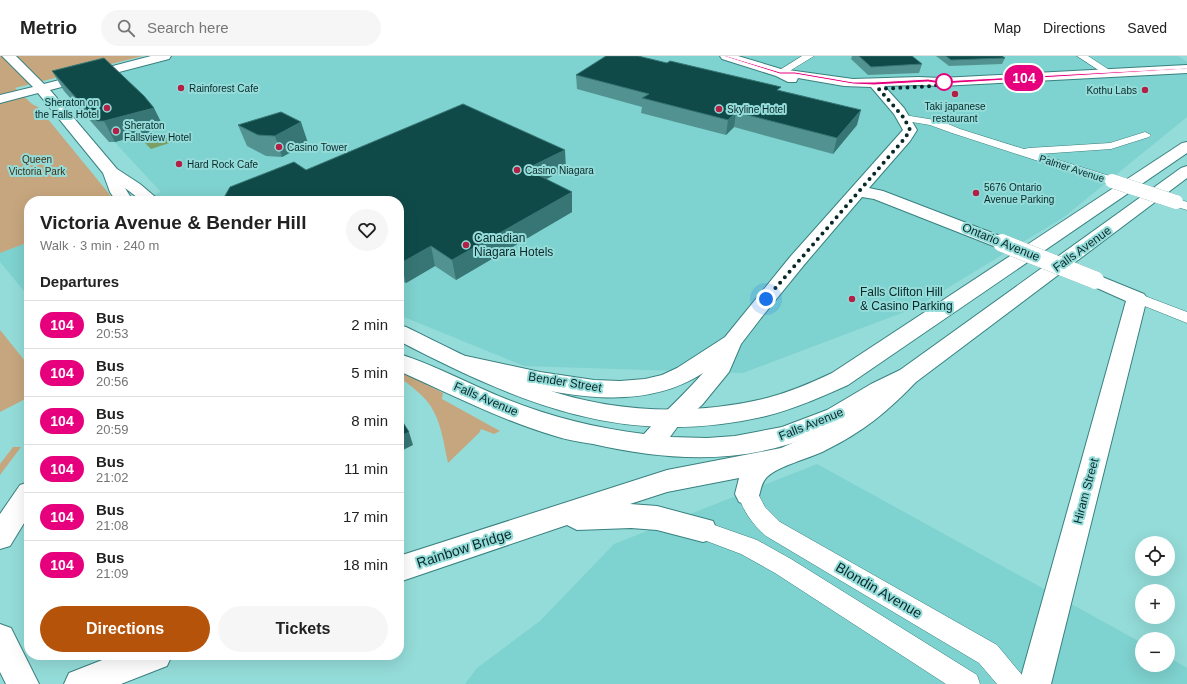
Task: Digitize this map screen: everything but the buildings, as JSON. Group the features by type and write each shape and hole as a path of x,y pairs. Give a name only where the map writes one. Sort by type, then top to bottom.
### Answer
{"main road":[{"path":"8,56 16,62 42,89 111,172 146,196"},
{"path":"0,99 165,56"},
{"path":"726,56 780,73 796,80 855,89 876,86 934,86 941,82 1187,69"},
{"path":"876,86 904,118"},
{"name":"Bender Street","path":"649,445 670,420 694,399 721,366 732,342 794,266 905,138 910,130 904,118"},
{"name":"Falls Avenue","path":"404,334 504,383 538,396 571,405 640,418 670,420 750,411 798,398 821,389 840,379 1137,179 1184,139"},
{"name":"Falls Avenue","path":"404,364 497,405 556,427 587,435 649,445 707,448 764,442 785,436 835,416 879,390 908,376 1175,200 1187,171"},
{"path":"111,172 118,192 121,196"},
{"path":"1175,200 1187,182"},
{"name":"Ontario Avenue","path":"857,192 878,194 1137,298"},
{"name":"Hiram Street","path":"1035,684 1137,298"},
{"name":"Bender Street","path":"460,362 585,387 635,388 652,386 681,376 732,342"},
{"path":"529,526 668,481 786,457 827,439 887,398 908,376"},
{"path":"748,494 750,478 761,467 772,461"},
{"path":"0,536 24,500"},
{"path":"529,526 565,519 632,516 657,518 703,530"},
{"name":"Rainbow Bridge","path":"404,567 529,526"},
{"path":"0,639 23,684"},
{"path":"80,684 143,660"}],"street":[{"path":"780,73 809,56"},
{"path":"1082,56 1109,74"},
{"name":"Palmer Avenue","path":"904,118 917,123 956,131 1175,200"},
{"path":"1021,152 1111,146 1145,135"},
{"name":"Ontario Avenue","path":"1137,298 1187,318"},
{"name":"Blondin Avenue","path":"748,494 758,516 773,528 988,654 1013,684"},
{"path":"703,530 749,547 783,566 968,684"}],"shaded area":[{"path":"161,56 1178,56 1187,62 1187,117 1064,217 915,308 743,373 524,366 404,317 404,196 150,196 161,192 67,91 72,86 164,61"},
{"path":"180,133 185,138 151,149 145,143"},
{"path":"24,244 24,291 0,262 0,253"},
{"path":"817,464 1135,639 1135,672 1175,672 1175,661 1187,668 1187,684 465,684 477,668 540,621 614,544"}],"green space":[{"name":"Queen Victoria Park","path":"0,56 143,56 15,88 32,104 38,107 111,196 24,196 24,244 0,253"},
{"path":"0,330 24,360 24,400 0,412"},
{"path":"404,372 443,393 442,399 500,431 494,434 481,429 479,433 448,463 437,418 431,407 404,381"},
{"path":"13,447 21,447 0,475 0,464"}],"bus line":[{"name":"104","path":"726,56 780,73 795,73 853,83 928,80 941,82 1187,69"}],"place":[{"name":"Rainforest Cafe","path":"181,88"},
{"name":"Kothu Labs","path":"1145,90"},
{"name":"Taki japanese restaurant","path":"955,94"},
{"name":"Sheraton on the Falls Hotel","path":"107,108"},
{"name":"Skyline Hotel","path":"719,109"},
{"name":"Sheraton Fallsview Hotel","path":"116,131"},
{"name":"Casino Tower","path":"279,147"},
{"name":"Hard Rock Cafe","path":"179,164"},
{"name":"Casino Niagara","path":"517,170"},
{"name":"5676 Ontario Avenue Parking","path":"976,193"},
{"name":"Canadian Niagara Hotels","path":"466,245"},
{"name":"Falls Clifton Hill & Casino Parking","path":"852,299"}],"route":[{"path":"766,299 797,261 905,138 910,130 904,118 879,89 934,86 944,82"}]}
